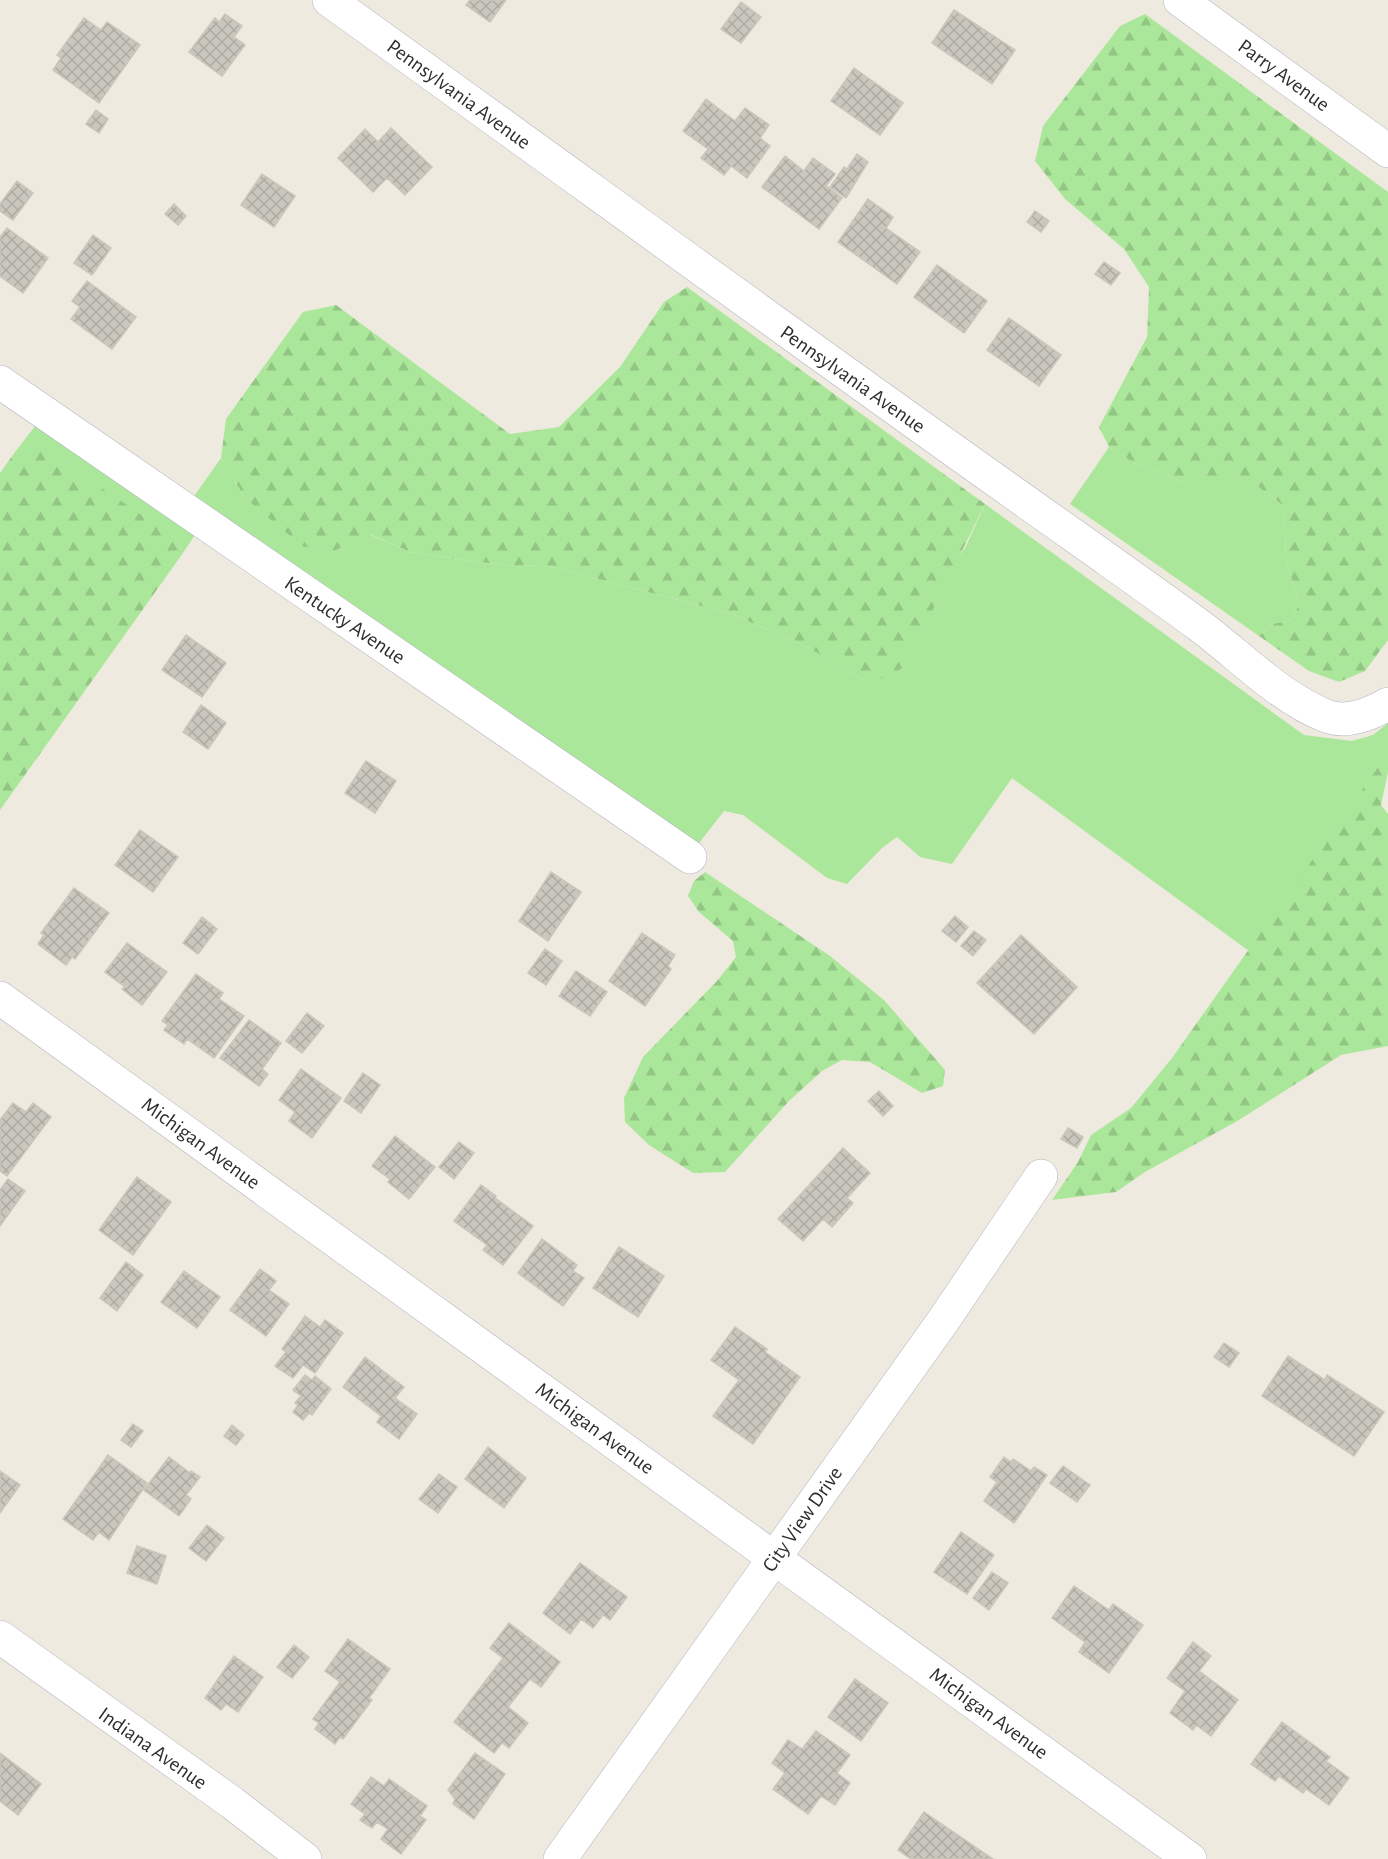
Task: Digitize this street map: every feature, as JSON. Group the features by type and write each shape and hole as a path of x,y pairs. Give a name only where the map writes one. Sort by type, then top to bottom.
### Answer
{"street":[{"name":"Pennsylvania Avenue","path":"329,0 740,299 1200,626 1282,690 1311,709 1331,718 1355,718 1388,704"},
{"name":"Parry Avenue","path":"1180,0 1388,151"},
{"name":"Kentucky Avenue","path":"0,382 690,857"},
{"name":"Michigan Avenue","path":"0,998 1190,1859"},
{"name":"City View Drive","path":"560,1859 993,1249 1041,1176"},
{"name":"Indiana Avenue","path":"0,1637 231,1802 305,1859"}],"green space":[{"path":"1145,14 1388,192 1388,640 1365,671 1339,682 1309,671 1259,636 1273,624 1292,620 1299,604 1286,560 1284,506 1252,482 1184,482 1134,463 1109,447 1099,427 1147,337 1149,287 1124,249 1065,199 1035,161 1043,126 1120,26"},
{"path":"687,287 985,504 919,638 901,669 870,684 809,648 732,614 545,565 509,566 410,552 370,534 330,553 302,546 245,498 221,458 226,419 303,312 336,305 510,434 559,427 620,367 664,302"},
{"path":"39,421 197,532 183,553 178,540 15,452"},
{"path":"42,447 178,540 183,553 0,810 0,473 15,452"},
{"path":"1109,447 1134,463 1184,482 1252,482 1284,506 1286,560 1299,604 1292,620 1273,624 1259,636 1070,504"},
{"path":"221,458 245,498 330,553 369,534 410,552 509,566 545,565 732,614 809,648 870,684 966,546 985,504 1304,735 1352,741 1373,735 1388,723 1388,772 1381,764 1249,951 1012,778 952,864 920,857 897,837 882,848 847,884 827,878 743,815 724,811 696,847 190,502"},
{"path":"1381,763 1388,772 1381,805 1388,814 1388,1046 1341,1055 1239,1120 1145,1172 1116,1192 1052,1200 1078,1162 1091,1135 1131,1108 1172,1058"},
{"path":"705,872 830,956 884,1000 945,1070 943,1086 922,1093 870,1062 842,1060 822,1071 789,1101 725,1172 693,1173 649,1145 625,1122 624,1098 643,1057 717,981 736,957 733,941 699,912 688,896 694,881"}],"building":[{"path":"470,0 506,0 490,22 466,5"},
{"path":"741,2 761,17 741,43 721,29"},
{"path":"954,10 1015,50 992,84 932,43"},
{"path":"225,14 242,26 234,37 245,45 222,76 189,52 215,18 219,22"},
{"path":"84,18 101,30 107,22 140,45 99,103 53,70 61,58 57,55"},
{"path":"854,68 903,103 880,135 831,101"},
{"path":"706,99 735,121 745,108 769,125 760,138 770,146 747,178 731,166 724,175 701,158 708,149 683,131"},
{"path":"96,110 108,119 99,133 86,124"},
{"path":"391,128 432,167 405,195 387,178 373,192 338,158 365,129 378,142"},
{"path":"857,154 868,162 846,198 830,187 844,167 847,169"},
{"path":"785,156 804,171 813,158 835,174 826,186 842,198 819,229 762,187"},
{"path":"262,174 295,196 274,227 241,205"},
{"path":"17,181 33,193 13,220 0,211 0,204"},
{"path":"868,199 893,217 886,228 920,252 897,284 838,242"},
{"path":"174,204 186,216 178,225 165,214"},
{"path":"1035,211 1049,221 1041,232 1027,222"},
{"path":"7,228 48,258 23,293 0,276 0,237"},
{"path":"93,235 111,248 92,275 74,263"},
{"path":"1104,262 1120,273 1111,285 1095,274"},
{"path":"937,265 987,301 964,333 914,297"},
{"path":"87,281 136,317 112,349 71,319 80,307 72,301"},
{"path":"1009,318 1061,355 1039,386 987,350"},
{"path":"186,635 226,663 202,697 162,670"},
{"path":"201,705 226,723 208,749 183,732"},
{"path":"366,761 396,781 375,813 345,793"},
{"path":"140,830 178,857 153,892 115,865"},
{"path":"551,872 581,892 548,941 519,921"},
{"path":"74,888 109,913 75,959 72,957 66,965 38,944 44,935 41,933"},
{"path":"955,916 968,927 956,942 942,931"},
{"path":"202,917 217,929 198,954 183,943"},
{"path":"974,931 986,940 973,956 961,946"},
{"path":"642,933 675,955 668,966 671,969 645,1006 609,981"},
{"path":"1021,935 1077,987 1034,1034 977,983"},
{"path":"127,943 167,972 142,1005 122,989 125,987 105,972"},
{"path":"545,949 562,961 546,985 528,973"},
{"path":"576,971 607,992 590,1016 559,996"},
{"path":"196,974 223,993 219,999 244,1016 214,1058 187,1039 184,1044 164,1030 168,1025 162,1021"},
{"path":"307,1013 324,1026 302,1053 286,1041"},
{"path":"249,1020 281,1043 262,1069 268,1074 259,1086 220,1058"},
{"path":"301,1069 341,1098 312,1138 289,1121 295,1112 279,1100"},
{"path":"363,1073 380,1085 361,1113 344,1101"},
{"path":"879,1091 893,1106 883,1116 868,1101"},
{"path":"13,1103 26,1112 33,1103 51,1117 7,1176 0,1171 0,1120"},
{"path":"1068,1128 1083,1137 1077,1148 1061,1139"},
{"path":"395,1136 435,1167 409,1199 388,1182 390,1179 372,1166"},
{"path":"459,1142 474,1153 454,1179 439,1167"},
{"path":"843,1148 870,1173 847,1198 853,1203 832,1227 823,1219 803,1241 778,1219"},
{"path":"137,1177 171,1202 133,1255 99,1230"},
{"path":"8,1179 25,1191 0,1226 0,1190"},
{"path":"481,1185 533,1226 503,1265 483,1250 487,1245 454,1221"},
{"path":"542,1239 577,1265 573,1271 584,1278 563,1306 518,1273"},
{"path":"619,1247 664,1276 638,1317 593,1288"},
{"path":"126,1262 143,1275 117,1311 100,1298"},
{"path":"260,1269 276,1281 269,1290 289,1304 266,1336 230,1310"},
{"path":"184,1271 220,1297 197,1328 161,1302"},
{"path":"305,1316 320,1327 325,1320 343,1333 315,1373 303,1365 293,1378 275,1366 286,1352 282,1349"},
{"path":"735,1327 767,1349 765,1352 800,1377 753,1444 713,1416 739,1380 711,1360"},
{"path":"1224,1343 1239,1353 1229,1367 1214,1357"},
{"path":"1288,1356 1325,1380 1327,1375 1384,1412 1354,1456 1262,1396"},
{"path":"365,1357 404,1387 395,1398 417,1414 399,1439 377,1422 381,1416 343,1387"},
{"path":"305,1375 312,1380 315,1376 331,1389 312,1415 309,1413 303,1420 293,1412 298,1405 295,1403 301,1396 293,1390"},
{"path":"133,1424 143,1431 131,1447 121,1440"},
{"path":"232,1425 244,1435 236,1445 224,1436"},
{"path":"488,1447 526,1478 504,1508 465,1479"},
{"path":"108,1455 147,1483 109,1540 99,1532 93,1540 63,1519"},
{"path":"169,1457 190,1473 191,1471 200,1477 186,1495 191,1499 179,1516 144,1490"},
{"path":"1004,1457 1011,1462 1013,1459 1031,1471 1034,1467 1047,1475 1014,1523 984,1501 997,1482 990,1477"},
{"path":"1063,1466 1090,1485 1077,1502 1050,1483"},
{"path":"0,1471 20,1485 0,1513"},
{"path":"439,1474 457,1487 438,1513 419,1499"},
{"path":"207,1525 224,1538 206,1561 189,1548"},
{"path":"961,1532 994,1555 967,1594 934,1572"},
{"path":"137,1546 166,1556 157,1584 127,1573"},
{"path":"580,1563 627,1597 610,1620 603,1615 593,1628 581,1619 570,1634 543,1613"},
{"path":"992,1572 1008,1583 989,1610 973,1598"},
{"path":"1074,1586 1109,1610 1113,1604 1143,1625 1109,1673 1079,1652 1085,1642 1052,1618"},
{"path":"509,1623 560,1662 541,1687 530,1679 508,1707 528,1723 509,1748 502,1743 494,1753 454,1722 503,1658 490,1648"},
{"path":"348,1639 390,1669 369,1698 372,1700 343,1739 340,1737 335,1744 315,1729 319,1723 313,1719 340,1682 325,1671"},
{"path":"1193,1642 1211,1656 1199,1671 1238,1700 1211,1736 1196,1725 1193,1730 1170,1713 1185,1691 1167,1678"},
{"path":"294,1645 309,1657 292,1678 277,1667"},
{"path":"234,1656 263,1677 238,1712 226,1704 221,1710 205,1698"},
{"path":"855,1679 888,1703 861,1741 828,1717"},
{"path":"1282,1722 1330,1757 1326,1761 1349,1778 1329,1805 1306,1789 1303,1793 1279,1776 1275,1781 1251,1764"},
{"path":"816,1731 850,1755 837,1773 850,1783 835,1805 821,1796 808,1814 773,1789 785,1773 772,1763 788,1740 802,1749"},
{"path":"0,1753 41,1784 18,1815 0,1801"},
{"path":"475,1753 505,1774 474,1819 453,1804 455,1799 448,1790"},
{"path":"371,1777 384,1786 389,1779 427,1806 420,1816 426,1820 401,1854 381,1839 388,1829 377,1822 372,1828 360,1820 365,1814 351,1804"},
{"path":"924,1812 993,1859 911,1859 898,1850"}]}
